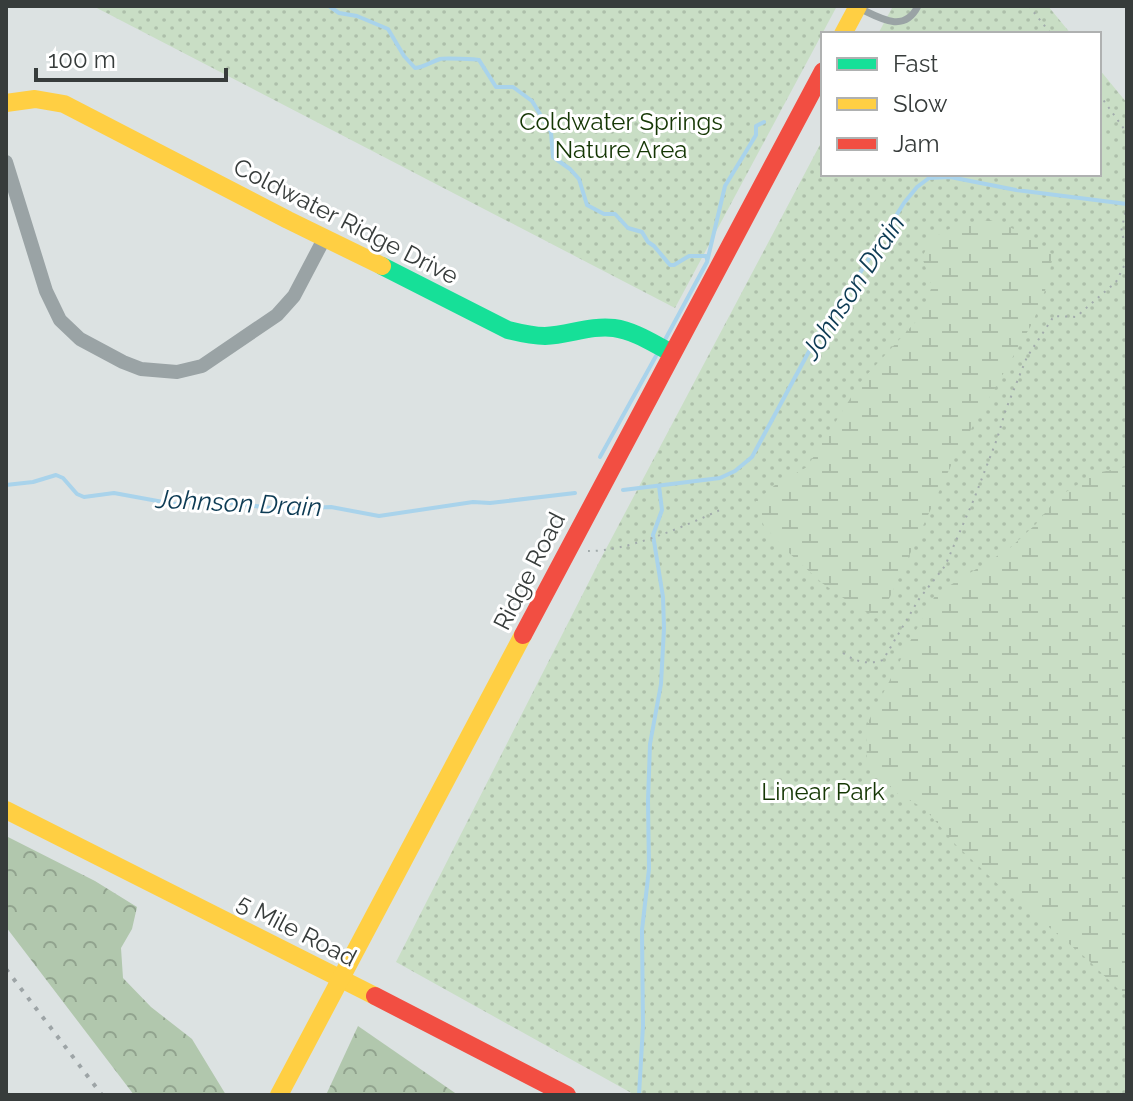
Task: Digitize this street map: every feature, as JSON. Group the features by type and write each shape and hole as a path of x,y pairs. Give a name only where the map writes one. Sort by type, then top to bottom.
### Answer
{"street":[{"path":"844,32 858,6"},
{"name":"Ridge Road","path":"279,1095 821,75"},
{"name":"Coldwater Ridge Drive","path":"6,103 33,99 64,104 508,330 547,336 599,327 617,328 672,353"},
{"path":"6,162 46,291 60,320 80,339 141,369 177,372 202,366 277,315 294,296 325,237"},
{"name":"5 Mile Road","path":"6,810 567,1095"}],"lane":[{"path":"858,6 893,23 904,21 914,14 918,6"}],"path":[{"path":"1029,6 1049,32"},
{"path":"1101,97 1127,133"},
{"path":"1127,205 1121,232 1127,246"},
{"path":"843,653 852,660 870,663 883,660 919,599 945,566 974,499 1027,357 1054,316 1076,317 1116,282 1127,260"},
{"path":"567,550 602,552 692,523 720,510"}],"green space":[{"name":"Coldwater Springs Nature Area","path":"93,6 837,6 675,308"},
{"path":"893,6 1048,6 1069,32 879,32"},
{"name":"Linear Park","path":"1101,71 1127,103 1127,1095 635,1095 396,962 598,564 821,143 821,176 1101,176"},
{"path":"990,220 1025,233 1053,255 1047,285 1033,322 955,457 890,597 878,616 859,609 822,583 788,552 764,526 755,502 775,485 807,467 862,380 921,316 932,286 922,257 932,238 955,226"},
{"path":"1127,467 1127,991 1121,992 1086,958 1003,889 956,845 925,809 897,793 867,765 866,726 936,594 1010,548 1036,524 1058,497 1096,473"},
{"path":"6,836 95,881 137,907 132,929 121,948 123,978 151,1007 192,1039 226,1095 134,1095 6,927"},
{"path":"358,1026 458,1095 326,1095"}],"waterway":[{"path":"329,6 339,13 357,16 388,29 415,68 440,59 479,60 496,87 513,87 532,101 551,132 553,157 579,179 587,205 604,214 615,214 628,228 642,232 670,265 689,256 706,256 707,259"},
{"path":"666,338 707,262 725,186 756,135 756,126 764,122"},
{"name":"Johnson Drain","path":"623,490 720,478 752,457 820,331 833,316 904,203 929,178 950,177 1016,190 1127,204"},
{"path":"600,457 656,356"},
{"name":"Johnson Drain","path":"6,485 56,475 84,497 114,493 174,504 199,499 279,509 331,507 379,516 473,502 490,503 575,493"},
{"path":"639,1095 643,1026 642,930 649,869 650,744 661,684 664,628 663,597 653,535 662,510 659,486"}],"railway":[{"path":"6,969 102,1095"}],"traffic: fast":[{"path":"382,266 508,330 545,336 614,328 637,335 672,353"}],"traffic: slow":[{"path":"844,32 858,6"},
{"path":"6,103 35,99 64,104 382,266"},
{"path":"279,1095 523,635"},
{"path":"6,810 375,996"}],"traffic: jam":[{"path":"523,635 821,75"},
{"path":"375,996 567,1095"}]}
